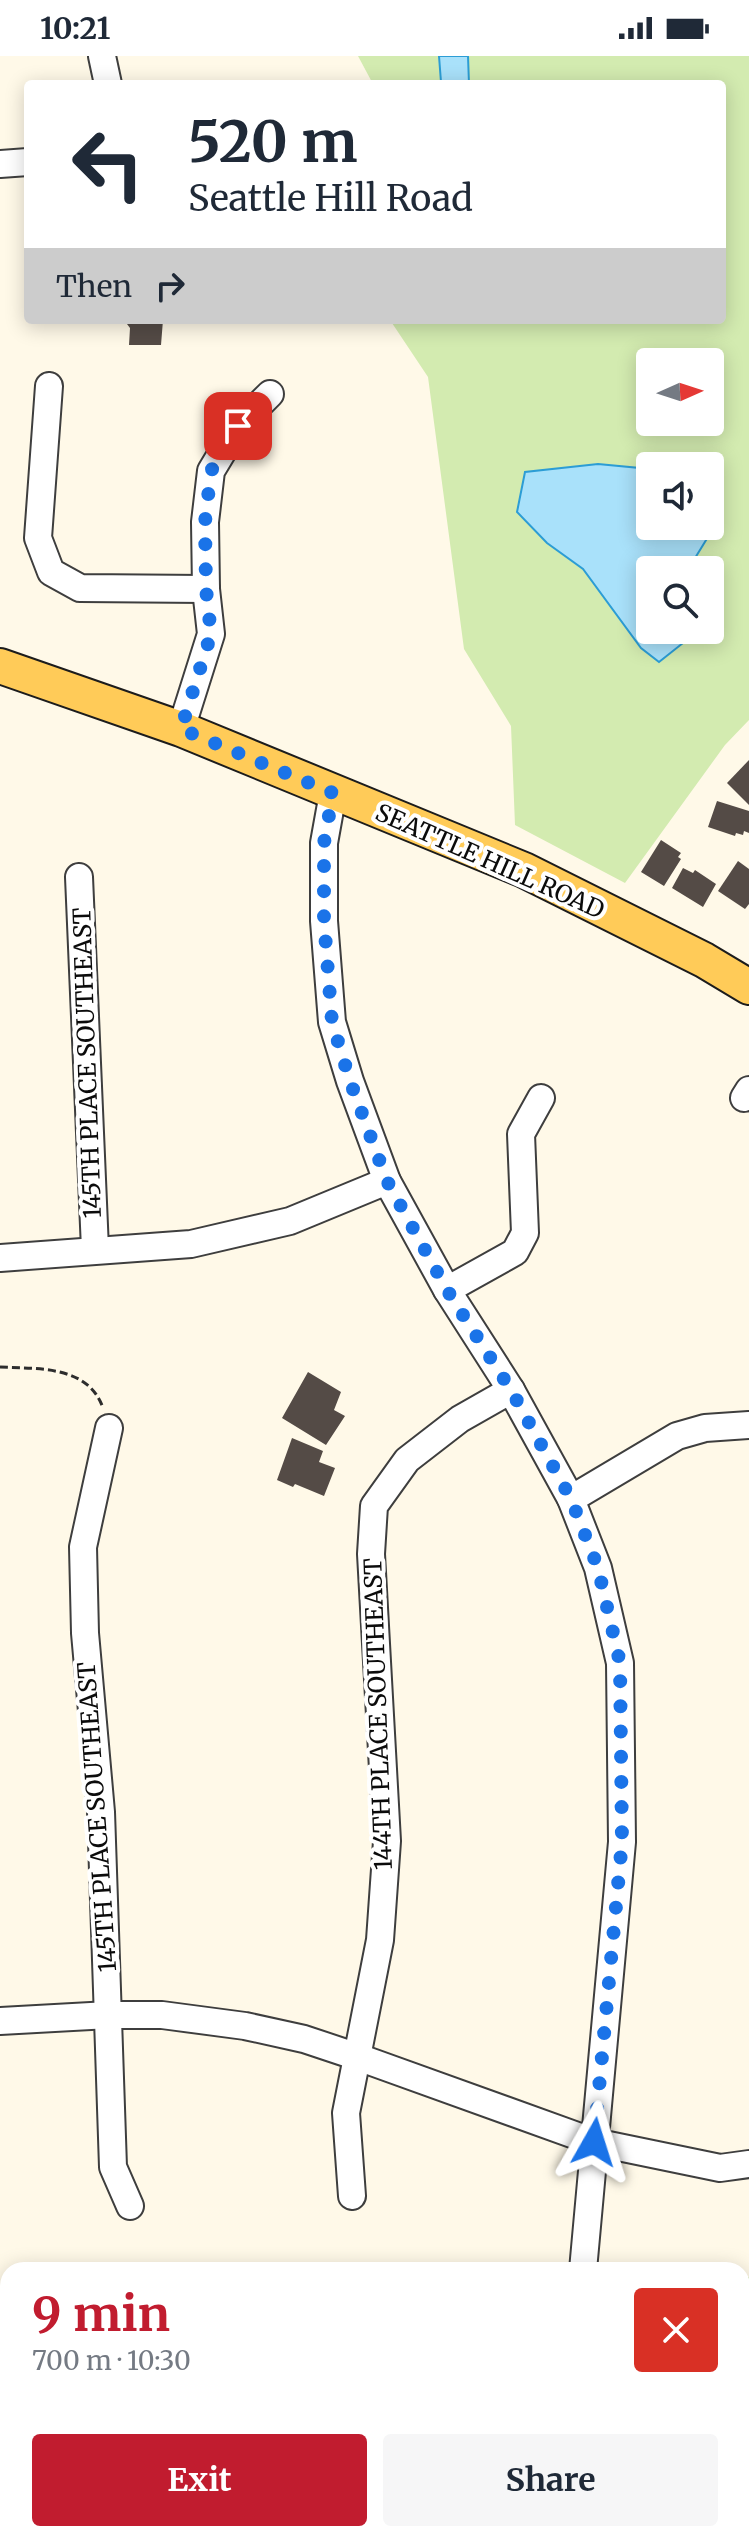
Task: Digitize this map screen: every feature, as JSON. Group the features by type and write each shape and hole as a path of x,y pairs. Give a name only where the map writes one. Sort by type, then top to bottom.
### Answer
{"main road":[{"name":"SEATTLE HILL ROAD","path":"0,666 181,729 524,870 704,960 749,987"}],"street":[{"path":"102,56 107,80"},
{"path":"0,164 24,162"},
{"path":"49,386 38,538 51,572 80,588 206,589"},
{"path":"181,729 211,634 206,589 205,522 211,471 238,426 270,394"},
{"path":"333,793 324,843 324,921 332,1022 350,1081 387,1181 447,1290 511,1390 571,1499 598,1568 620,1663 622,1842 584,2262"},
{"name":"145TH PLACE SOUTHEAST","path":"79,877 95,1249"},
{"path":"447,1290 515,1252 525,1233 521,1134 541,1098"},
{"path":"0,1258 191,1244 290,1221 387,1181"},
{"name":"144TH PLACE SOUTHEAST","path":"352,2196 346,2113 380,1940 387,1841 371,1554 374,1506 407,1460 460,1419 511,1390"},
{"path":"571,1499 677,1436 705,1428 749,1425"},
{"name":"145TH PLACE SOUTHEAST","path":"109,1428 83,1547 85,1633 101,1812 113,2167 130,2206"},
{"path":"0,2021 162,2015 245,2026 304,2039 594,2142 720,2168 749,2164"}],"path":[{"path":"0,1367 63,1371 97,1392 109,1428"}],"green space":[{"path":"358,56 439,56 441,80 371,80"},
{"path":"468,56 749,56 749,720 725,745 625,883 515,825 511,726 464,649 428,377 393,324 726,324 726,80 469,80"}],"water":[{"path":"439,56 468,56 469,80 441,80"},
{"path":"598,464 636,468 636,540 706,540 696,556 636,556 636,641 583,569 547,543 517,512 525,472"},
{"path":"638,644 682,644 659,662"}],"building":[{"path":"127,324 163,324 161,345 129,345 130,328"},
{"path":"749,760 749,805 727,783"},
{"path":"717,801 749,811 749,833 744,831 743,835 736,833 735,836 708,827"},
{"path":"661,840 681,853 678,857 681,859 664,886 641,872"},
{"path":"738,861 749,869 749,904 745,909 718,891"},
{"path":"683,868 693,873 695,870 716,884 703,907 672,888"},
{"path":"308,1372 341,1392 334,1410 345,1416 326,1445 282,1418"},
{"path":"292,1438 323,1451 319,1462 335,1468 324,1496 277,1480"}],"route":[{"path":"238,426 211,471 205,522 206,589 211,634 181,729 333,793 324,843 324,921 332,1022 350,1081 387,1181 447,1290 511,1390 571,1499 598,1568 620,1663 622,1842 594,2142"}]}
